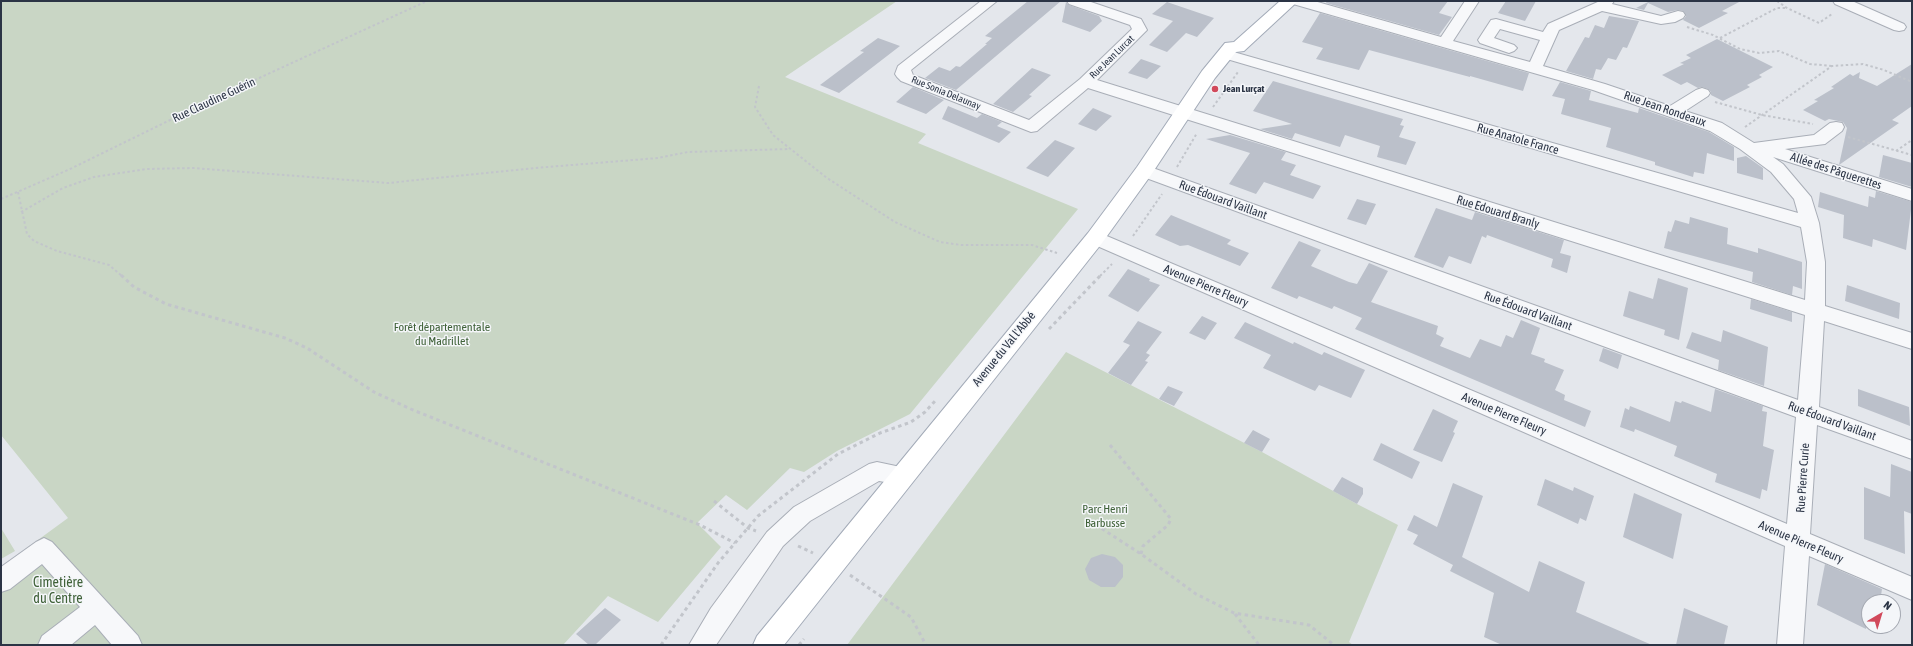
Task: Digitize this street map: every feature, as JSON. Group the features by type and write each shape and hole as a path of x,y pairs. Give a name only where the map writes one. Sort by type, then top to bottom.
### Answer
{"main road":[{"name":"Avenue du Val l'Abbé","path":"1228,51 1229,44 1268,1"},
{"name":"Avenue du Val l'Abbé","path":"767,645 1095,238 1144,171 1208,75 1228,51 1238,47 1274,13 1290,1"}],"street":[{"name":"Rue Sonia Delaunay","path":"990,1 903,70 903,74 907,78 1031,127 1086,82"},
{"name":"Rue Jean Lurcat","path":"1074,1 1136,22 1140,30 1086,82 1182,112"},
{"name":"Rue Jean Rondeaux","path":"1298,1 1445,42 1537,62 1716,126 1755,148 1777,168 1802,197 1810,223 1816,262 1815,311"},
{"path":"1445,42 1472,1"},
{"path":"1549,38 1496,23 1485,40 1537,62 1549,38 1554,28 1604,3 1655,18 1674,17"},
{"path":"1844,3 1899,28"},
{"name":"Rue Anatole France","path":"1228,51 1810,223"},
{"path":"1673,111 1702,93"},
{"name":"Rue Edouard Branly","path":"1182,112 1815,311"},
{"path":"1755,148 1819,140 1836,127"},
{"name":"Allée des Pâquerettes","path":"1755,148 1912,195"},
{"name":"Rue Édouard Vaillant","path":"1144,171 1912,450"},
{"name":"Avenue Pierre Fleury","path":"1095,238 1912,589"},
{"path":"1815,311 1912,341"},
{"name":"Rue Pierre Curie","path":"1790,645 1815,311"},
{"path":"702,645 720,616 775,539 802,514 877,472 902,476"},
{"path":"1,581 44,549 129,645"},
{"path":"51,645 97,609"}],"path":[{"name":"Rue Claudine Guérin","path":"1,200 68,170 209,101 427,1"},
{"path":"1777,1 1788,8 1819,22 1844,3"},
{"path":"1720,39 1777,8 1788,8"},
{"path":"1674,17 1696,31 1720,39 1740,49 1758,53 1779,51 1810,64 1832,66 1863,64 1884,70 1912,82"},
{"path":"1732,136 1832,66"},
{"path":"759,86 755,107 766,125 789,149 832,182 870,208 895,222 940,242 967,246 1032,246 1057,253"},
{"path":"1896,151 1912,140"},
{"path":"21,212 63,188 94,177 147,170 193,168 388,183 535,168 658,158 688,152 789,149"},
{"path":"18,192 21,212 27,234 34,241 57,251 109,265 134,287 166,304 285,338 307,348 374,392 413,410 700,525 735,543"},
{"path":"1132,238 1162,193"},
{"path":"1052,258 1061,248"},
{"path":"1048,330 1114,262"},
{"path":"661,645 718,563 758,516 838,454 880,433 911,422 926,412 935,400"},
{"path":"1110,445 1171,518 1168,525 1143,546 1141,554"},
{"path":"714,501 748,528"},
{"path":"1090,521 1141,554 1196,594 1234,613 1309,625 1334,645"},
{"path":"833,563 911,618 926,645"},
{"path":"846,582 854,571"},
{"path":"1234,613 1259,645"},
{"path":"799,645 809,632"}],"green space":[{"name":"Forêt départementale du Madrillet","path":"1,1 897,1 785,77 926,134 918,143 1078,209 910,414 837,451 804,472 790,468 747,510 726,495 697,523 721,547 658,622 608,596 563,645 1,645 1,567 68,518 1,435"},
{"name":"Parc Henri Barbusse","path":"1066,352 1262,452 1398,525 1349,642 1353,645 847,645"},
{"path":"1,528 15,551 1,559"}],"building":[{"path":"1028,1 1061,1 956,90 925,78 939,67 950,71 956,66 960,67 992,38 985,36"},
{"path":"1327,1 1448,1 1439,13 1452,17 1439,35 1326,3"},
{"path":"1506,1 1536,1 1525,21 1498,13"},
{"path":"1645,1 1741,1 1722,11 1728,13 1699,28 1683,20 1686,16 1683,11 1678,10 1668,12 1648,3 1644,10 1636,8 1648,2"},
{"path":"1066,2 1069,5 1099,16 1102,21 1090,32 1062,22"},
{"path":"1167,2 1214,18 1197,37 1186,33 1167,52 1149,45 1173,21 1152,14"},
{"path":"1320,13 1529,73 1523,91 1369,50 1359,70 1316,59 1323,48 1302,42"},
{"path":"1609,16 1639,21 1627,48 1623,47 1616,60 1608,58 1601,70 1596,69 1593,79 1566,71 1585,37 1589,38 1595,25 1604,28"},
{"path":"878,38 900,46 839,93 820,85 864,52 860,51"},
{"path":"1717,39 1773,67 1759,75 1762,77 1747,85 1750,87 1723,101 1711,95 1711,92 1708,89 1702,87 1698,88 1687,82 1681,85 1662,75 1684,64 1680,63 1691,58 1686,55"},
{"path":"1141,59 1161,66 1147,79 1128,73"},
{"path":"1912,64 1912,106 1892,120 1899,123 1839,165 1847,128 1843,122 1829,119 1825,121 1803,110 1818,101 1814,100 1834,88 1831,87 1850,74 1853,76 1860,72 1859,78 1877,86"},
{"path":"1032,68 1051,75 1029,95 1032,96 1013,112 993,104"},
{"path":"1273,81 1403,119 1400,125 1404,126 1399,137 1416,142 1406,165 1377,157 1380,146 1345,135 1340,147 1295,133 1292,139 1260,129 1292,124 1253,111"},
{"path":"1560,82 1591,91 1589,100 1638,113 1639,108 1709,132 1734,147 1734,161 1707,153 1704,174 1694,172 1693,177 1655,165 1655,162 1606,147 1611,128 1561,114 1565,99 1552,96"},
{"path":"913,87 944,100 926,114 896,102"},
{"path":"948,106 977,118 982,114 1002,122 997,126 1011,132 999,143 942,119"},
{"path":"1093,108 1112,116 1096,131 1078,124"},
{"path":"1230,135 1286,152 1281,160 1296,165 1290,175 1321,186 1313,199 1264,182 1256,194 1229,184 1250,153 1206,139"},
{"path":"1055,140 1075,148 1048,177 1026,168"},
{"path":"1883,155 1912,163 1912,187 1879,177"},
{"path":"1746,156 1763,168 1763,180 1737,173 1737,158"},
{"path":"1876,191 1912,202 1906,250 1873,239 1872,247 1843,238 1844,215 1818,207 1820,192 1868,207 1869,196 1875,198"},
{"path":"1357,199 1376,204 1366,225 1347,219"},
{"path":"1436,208 1472,220 1475,212 1564,240 1560,253 1571,256 1567,273 1551,267 1553,259 1487,235 1486,238 1482,236 1471,264 1449,256 1443,268 1414,257"},
{"path":"1171,215 1231,240 1227,244 1249,253 1240,266 1188,245 1180,246 1155,235"},
{"path":"1690,217 1728,228 1727,244 1758,253 1758,248 1802,262 1802,289 1793,286 1792,295 1752,282 1753,272 1664,248 1668,231 1671,232 1675,220 1689,224"},
{"path":"1299,241 1321,250 1311,266 1349,282 1357,284 1369,263 1388,271 1371,302 1438,326 1436,334 1444,338 1440,346 1470,358 1480,339 1501,347 1506,335 1513,338 1521,320 1540,328 1531,354 1545,359 1544,362 1564,370 1555,390 1565,395 1564,400 1591,411 1585,427 1355,329 1362,318 1334,306 1332,309 1299,296 1297,299 1271,288"},
{"path":"1128,269 1150,279 1149,281 1160,285 1138,312 1108,296"},
{"path":"1658,278 1688,288 1679,340 1664,335 1665,330 1623,316 1629,291 1653,299"},
{"path":"1847,285 1900,303 1899,319 1845,301"},
{"path":"1751,299 1792,312 1792,322 1750,309"},
{"path":"1202,316 1217,323 1205,340 1189,333"},
{"path":"1138,321 1162,332 1146,353 1150,355 1145,361 1148,362 1131,385 1108,373 1130,345 1123,342"},
{"path":"1245,322 1293,344 1294,342 1322,355 1324,352 1365,370 1351,398 1319,385 1315,391 1263,368 1271,355 1234,338"},
{"path":"1723,330 1768,347 1764,386 1718,370 1719,360 1686,348 1692,332 1721,342"},
{"path":"1603,348 1622,355 1618,369 1599,361"},
{"path":"1168,386 1183,392 1174,406 1159,399"},
{"path":"1715,389 1763,406 1762,411 1767,412 1763,446 1774,450 1767,491 1762,489 1760,499 1715,482 1717,474 1674,456 1677,446 1635,429 1634,432 1620,427 1625,408 1629,410 1630,406 1670,422 1675,401 1681,403 1682,401 1711,412"},
{"path":"1858,389 1909,407 1910,426 1858,406"},
{"path":"1433,409 1458,421 1453,432 1455,433 1442,462 1413,450"},
{"path":"1253,430 1270,439 1262,452 1244,443"},
{"path":"1381,443 1420,462 1412,479 1373,460"},
{"path":"1891,464 1912,472 1912,514 1904,511 1905,554 1864,539 1864,487 1890,497"},
{"path":"1342,477 1363,488 1363,494 1357,504 1333,491"},
{"path":"1545,479 1573,491 1574,487 1594,496 1586,521 1580,518 1578,524 1537,505"},
{"path":"1453,483 1483,496 1462,557 1529,592 1539,561 1585,582 1576,612 1652,645 1502,645 1484,637 1494,593 1450,571 1453,565 1413,544 1418,535 1407,530 1414,515 1437,527"},
{"path":"1634,493 1682,514 1673,559 1623,537"},
{"path":"1102,554 1115,557 1123,565 1123,577 1115,587 1101,587 1089,580 1085,569 1091,558"},
{"path":"1825,564 1882,589 1881,594 1861,594 1861,627 1817,605"},
{"path":"605,608 621,620 595,645 589,645 576,634"},
{"path":"1684,608 1728,626 1724,645 1676,645"}],"place":[{"name":"Jean Lurçat","path":"1215,89"}],"park label":[{"name":"Cimetière du Centre","path":"58,592"}]}
